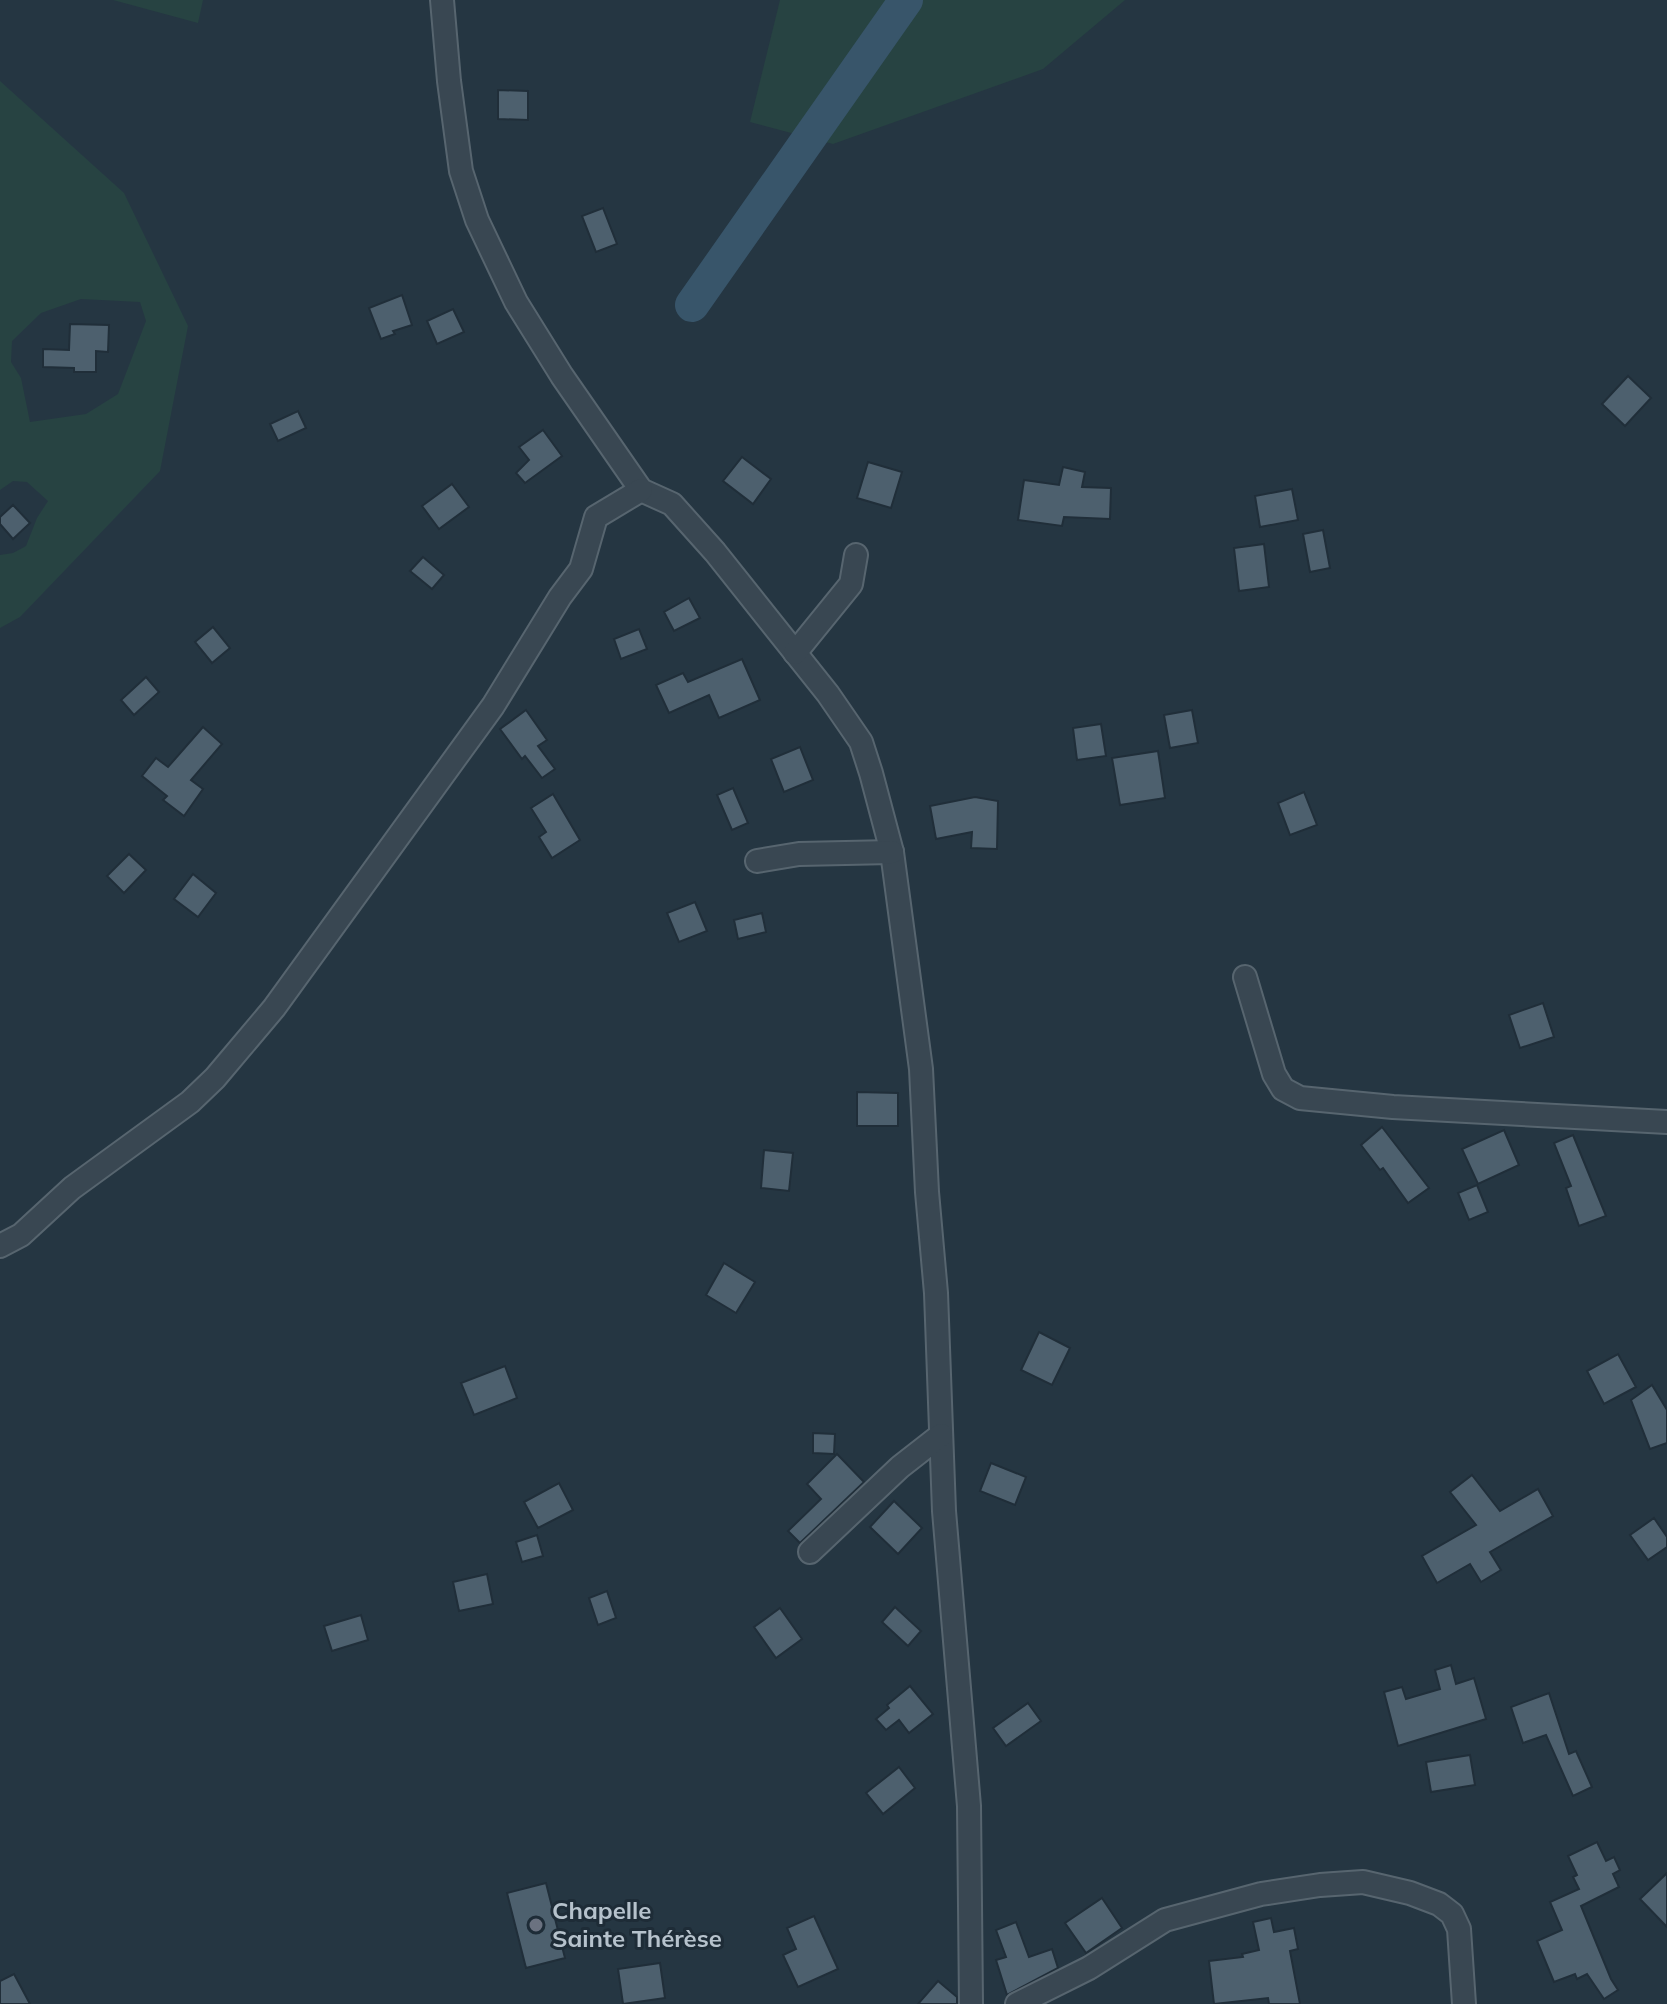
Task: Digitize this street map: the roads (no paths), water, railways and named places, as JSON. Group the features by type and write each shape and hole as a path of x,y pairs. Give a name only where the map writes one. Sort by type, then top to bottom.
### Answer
{"street":[{"path":"442,0 461,171 477,220 516,302 562,376 641,490 672,504 795,653 861,742 892,852 921,1069 936,1293 944,1511 969,1806 971,2004"},
{"path":"0,1246 21,1235 72,1188 190,1102 215,1078 274,1008 493,706 560,597 581,569 596,517 641,490"},
{"path":"795,653 851,584 856,555"},
{"path":"757,861 799,854 892,852"},
{"path":"1245,977 1274,1074 1283,1089 1300,1098 1393,1107 1667,1122"},
{"path":"810,1552 900,1467 941,1435"},
{"path":"1017,2004 1089,1968 1165,1920 1261,1894 1363,1882 1410,1893 1439,1904 1452,1914 1459,1929 1464,2004"}],"waterway":[{"path":"692,305 906,0"}],"place":[{"name":"Chapelle Sainte Thérèse","path":"536,1925"}]}
